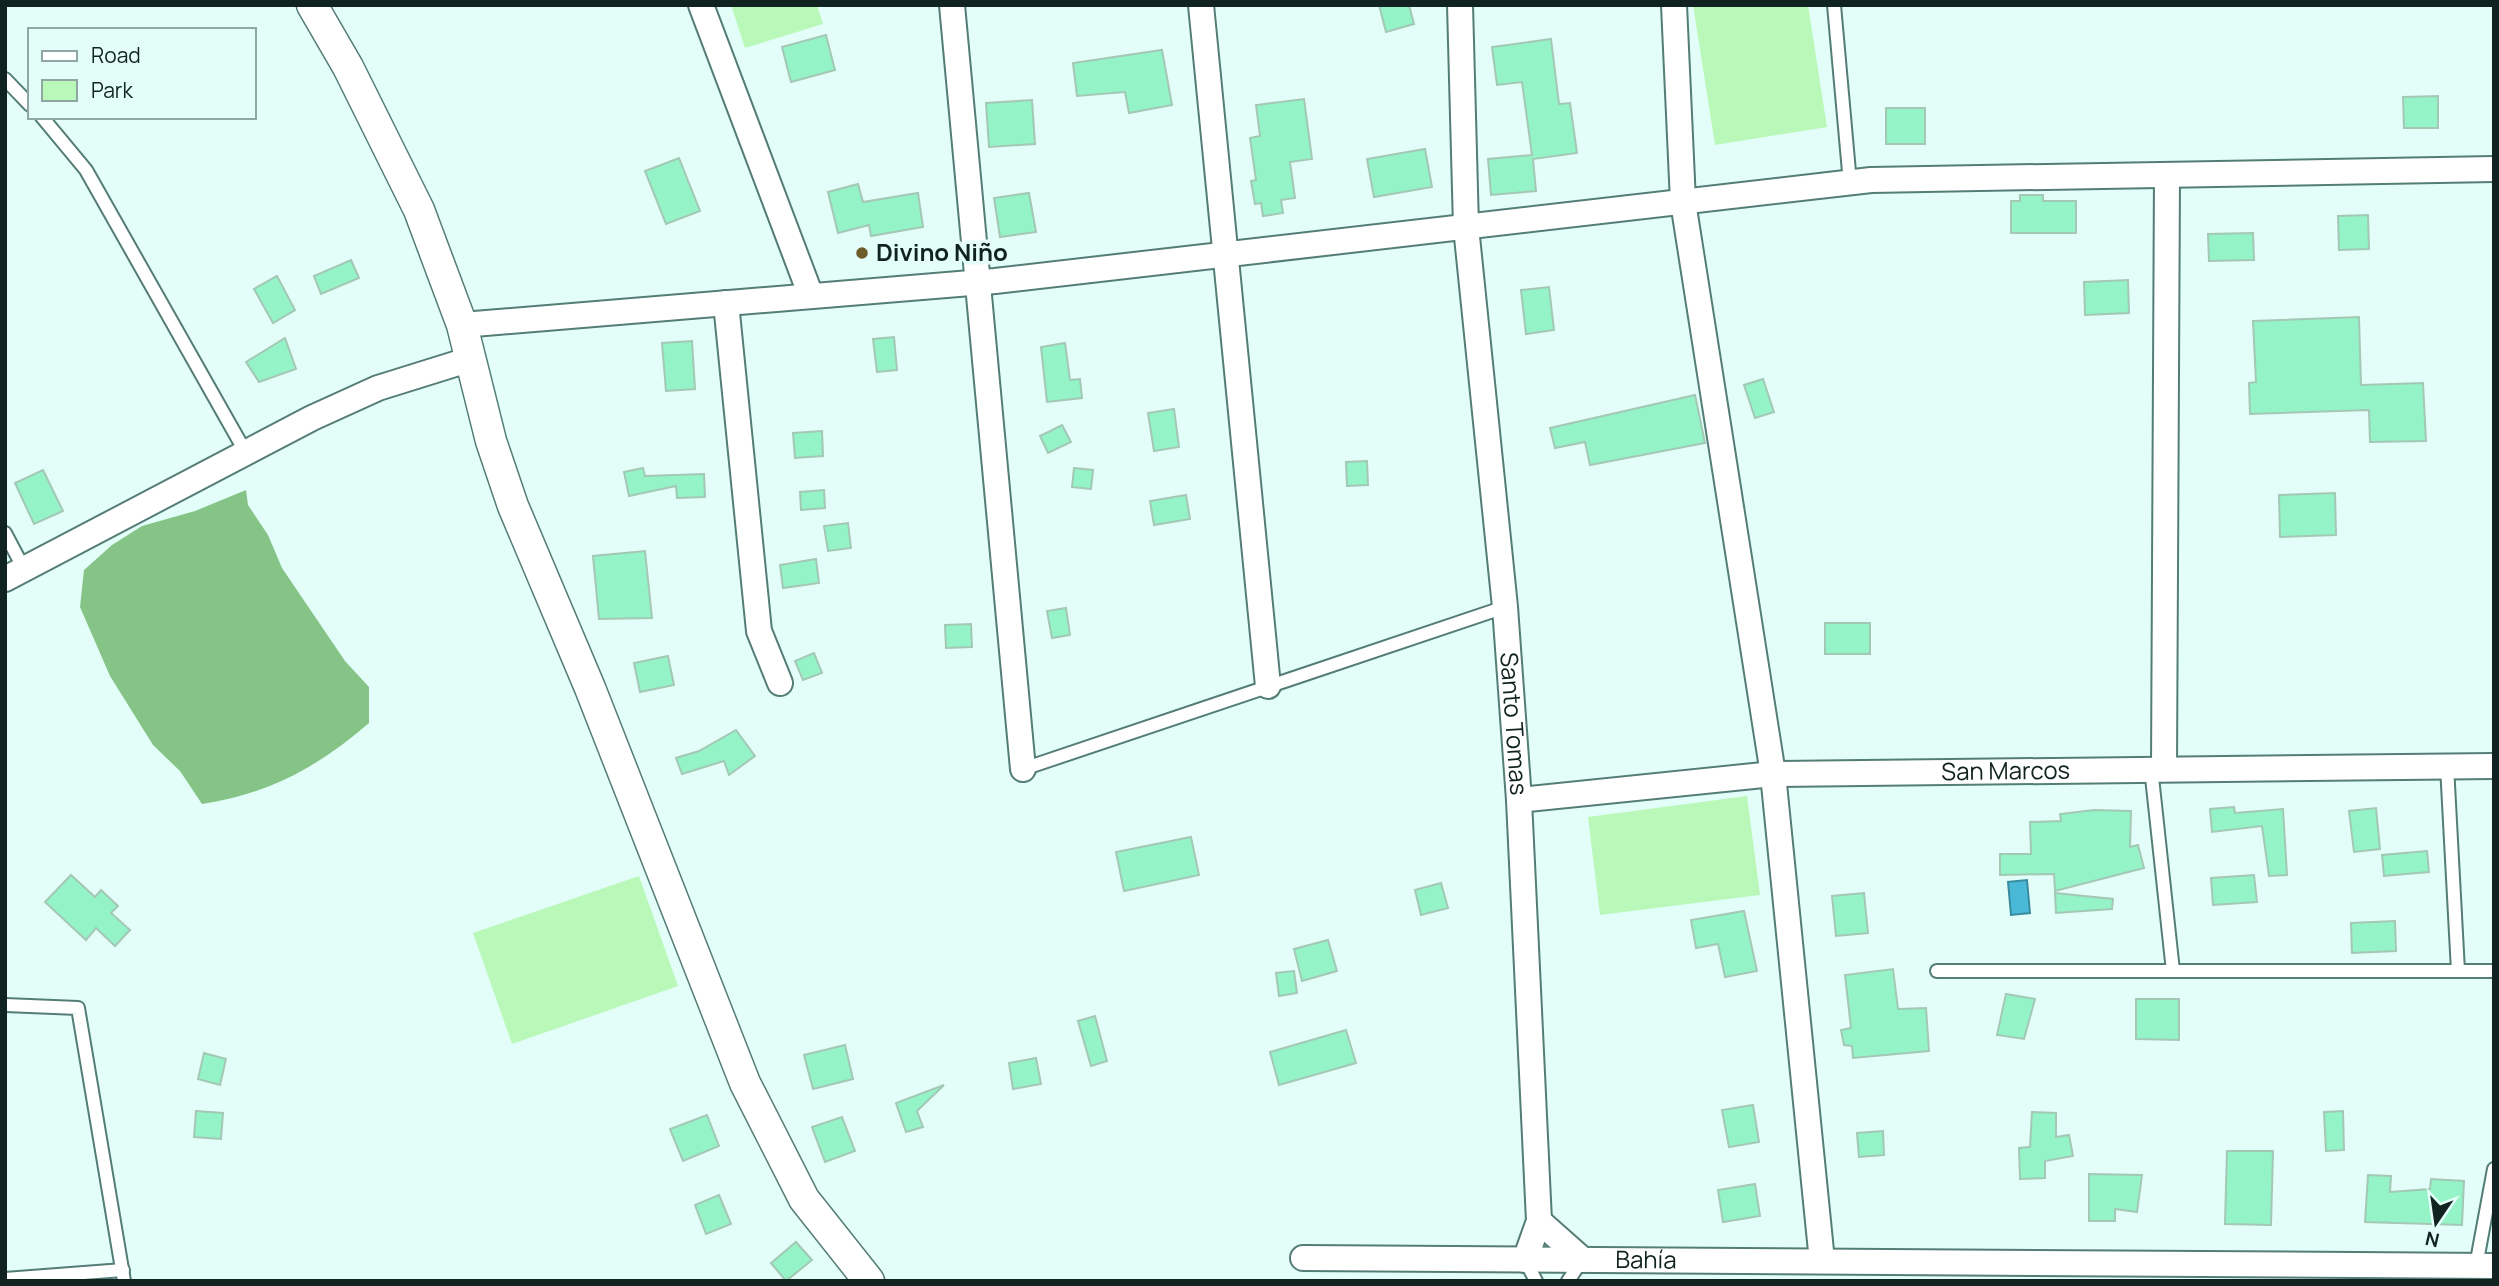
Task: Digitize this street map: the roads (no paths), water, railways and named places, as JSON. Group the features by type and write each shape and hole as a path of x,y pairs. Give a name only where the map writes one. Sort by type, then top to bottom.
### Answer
{"street":[{"path":"312,5 354,78 407,186 462,325 491,441 513,506 590,688 745,1083 804,1199 869,1281"},
{"path":"701,5 811,296"},
{"path":"952,5 1023,769"},
{"path":"1201,5 1268,687"},
{"name":"Santo Tomas","path":"1460,5 1466,227 1505,607 1520,800 1539,1221 1531,1271"},
{"path":"1674,5 1683,202 1773,774 1822,1261"},
{"path":"462,325 978,282 1850,183 2494,169"},
{"path":"2158,768 2167,175"},
{"path":"726,303 759,631 780,683"},
{"path":"15,574 246,453 378,388 471,359"},
{"name":"San Marcos","path":"1520,800 1773,774 2494,766"},
{"path":"1539,1221 1583,1260"},
{"name":"Bahía","path":"1303,1258 1531,1271 1583,1260 2485,1266"}],"lane":[{"path":"1835,5 1850,183"},
{"path":"5,79 28,103"},
{"path":"44,119 86,170 246,453"},
{"path":"5,533 15,574"},
{"path":"1023,769 1505,607"},
{"path":"2447,766 2458,971"},
{"path":"2158,768 2173,971"},
{"path":"1937,971 2494,971"},
{"path":"5,1005 78,1008 124,1275 5,1279"},
{"path":"2485,1266 2494,1169"},
{"path":"1568,1281 1583,1260"}],"water":[{"path":"2027,880 2030,913 2011,915 2008,882"}],"place":[{"name":"Divino Niño","path":"862,253"}]}
